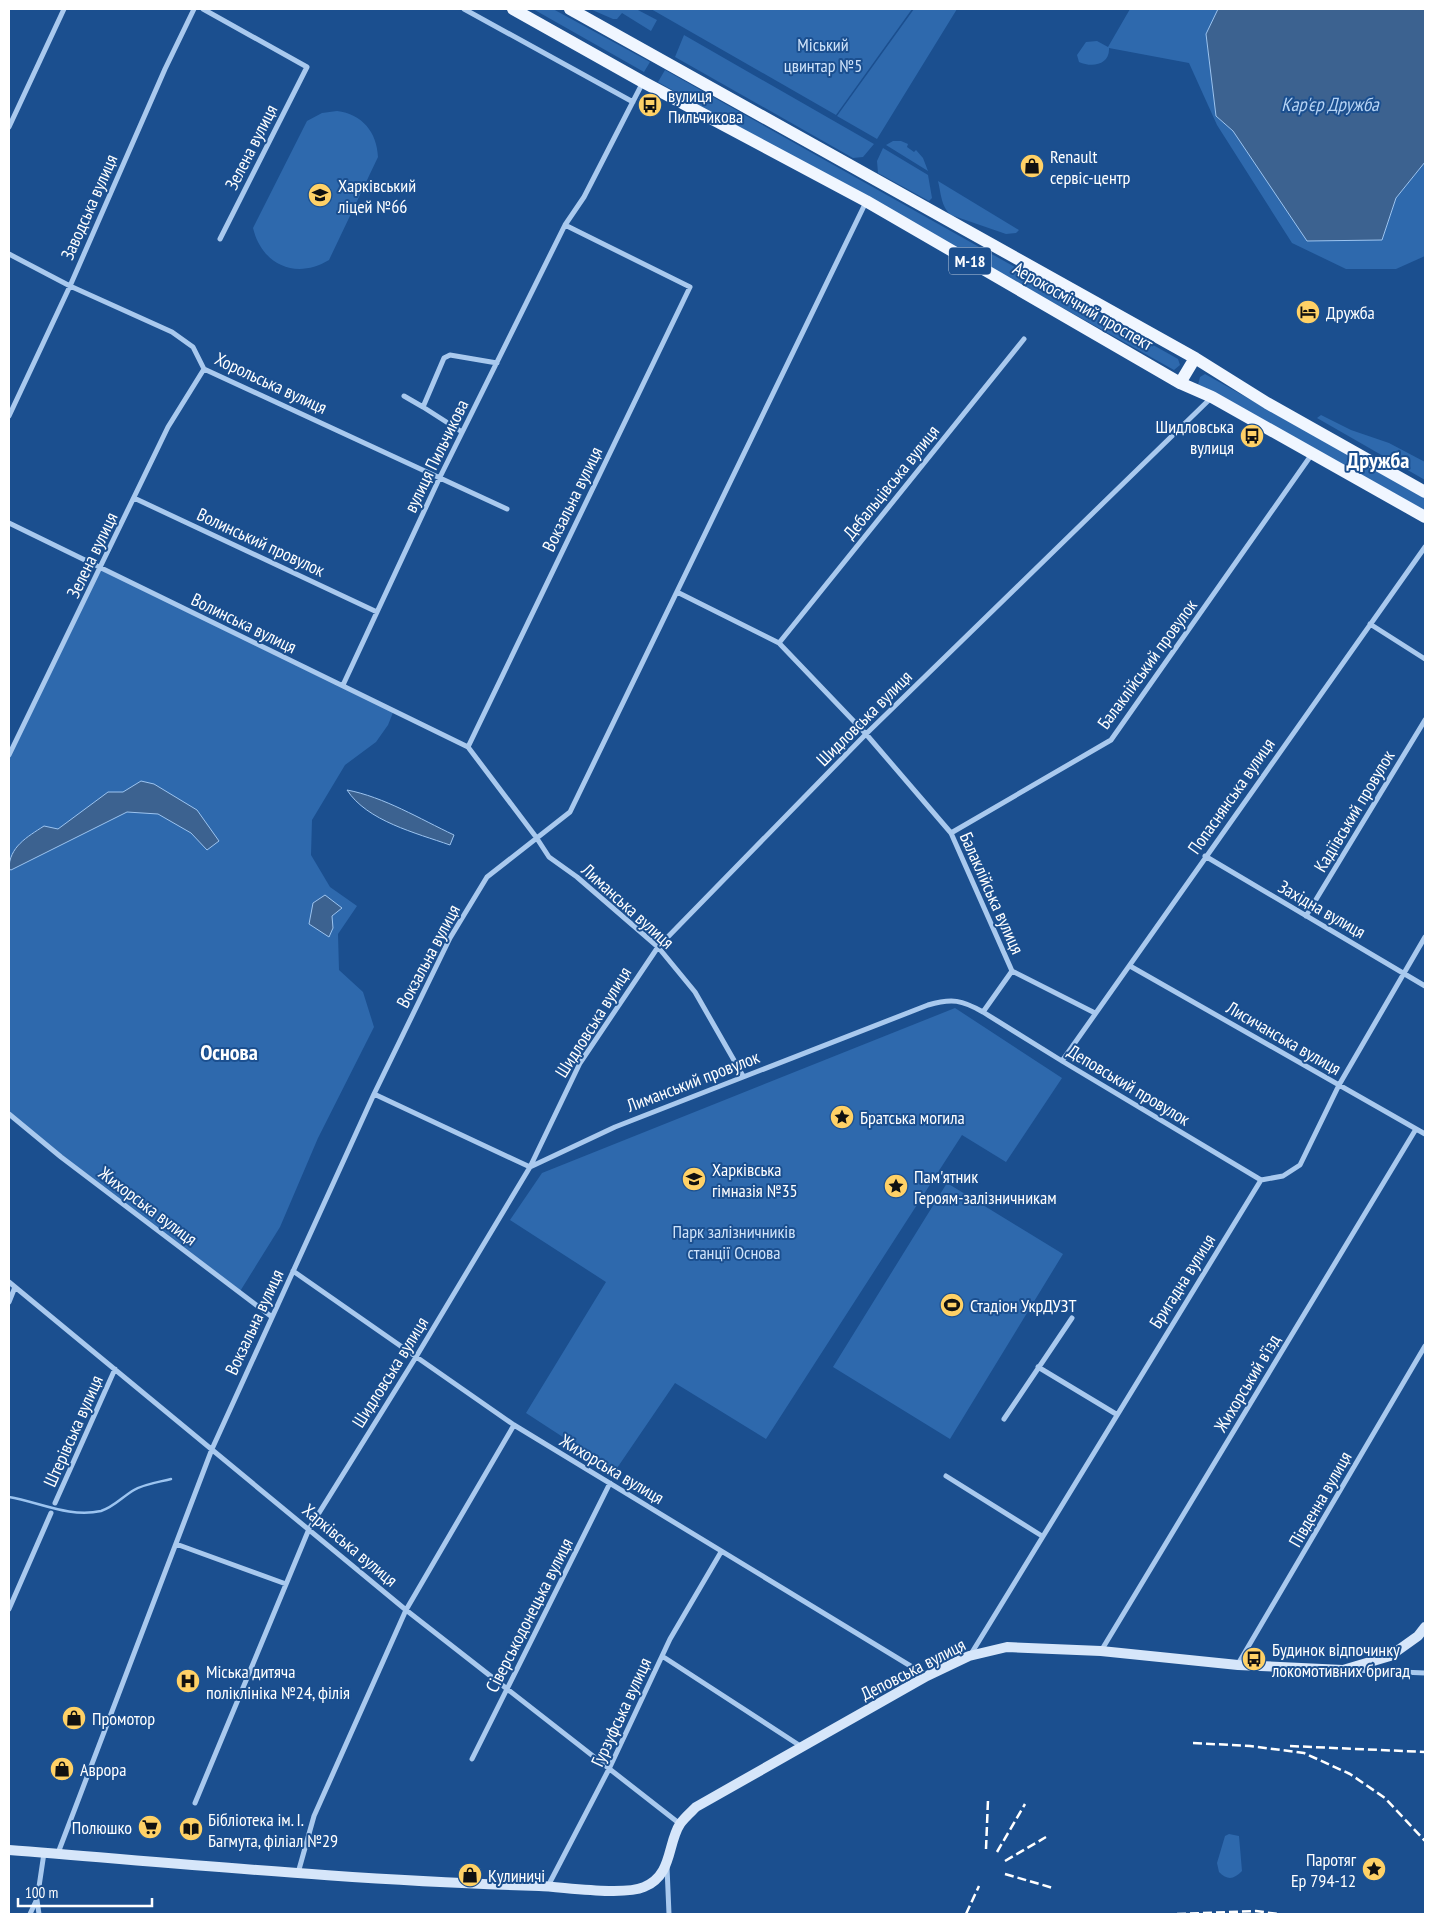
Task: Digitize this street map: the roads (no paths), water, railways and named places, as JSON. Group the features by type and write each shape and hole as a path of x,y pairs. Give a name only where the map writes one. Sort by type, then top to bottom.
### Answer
{"main road":[{"name":"Аерокосмічний проспект","path":"513,9 643,82 866,201 1180,383 1212,397 1425,517"},
{"name":"Аерокосмічний проспект","path":"570,9 1195,358 1267,403 1425,492"},
{"path":"1180,383 1195,358"},
{"name":"Деповська вулиця","path":"666,1864 680,1824 696,1807 927,1676 969,1656 1007,1647 1101,1651 1238,1665 1343,1670 1390,1656 1418,1636 1425,1627"},
{"path":"9,1850 464,1884 548,1886 628,1891 645,1887 659,1876 666,1864"}],"street":[{"path":"9,126 64,9"},
{"name":"Заводська вулиця","path":"9,416 70,286 165,69 194,9"},
{"name":"Зелена вулиця","path":"203,9 307,67 220,239"},
{"path":"464,9 633,102"},
{"name":"вулиця Пильчикова","path":"344,685 376,612 462,432 566,225 584,197 643,82"},
{"name":"Вокзальна вулиця","path":"58,1854 212,1449 374,1094 450,938 487,877 570,812 866,201"},
{"name":"Вокзальна вулиця","path":"468,747 690,287 566,225"},
{"name":"Хорольська вулиця","path":"9,254 70,286 172,332 193,347 204,369 507,509"},
{"name":"Дебальцівська вулиця","path":"779,643 1024,339"},
{"path":"423,407 444,358 450,355 497,363"},
{"name":"Зелена вулиця","path":"9,755 168,428 204,369"},
{"path":"404,396 462,432"},
{"name":"Шидловська вулиця","path":"195,1803 309,1529 416,1357 530,1167 580,1063 658,947 866,734 1212,397"},
{"name":"Балаклійський провулок","path":"951,833 1112,740 1312,454"},
{"name":"Волинський провулок","path":"134,498 376,612"},
{"name":"Волинська вулиця","path":"9,523 468,747"},
{"name":"Попаснянська вулиця","path":"1062,1061 1425,547"},
{"name":"Балаклійська вулиця","path":"677,592 779,643 866,734 951,833 1012,971 1095,1013"},
{"path":"1370,624 1425,659"},
{"name":"Кадіївський провулок","path":"1306,916 1425,720"},
{"path":"468,747 536,837"},
{"name":"Лиманська вулиця","path":"536,837 549,857 577,877 658,947 694,992 743,1076"},
{"name":"Західна вулиця","path":"1205,856 1425,986"},
{"path":"1261,1180 1283,1176 1300,1165 1339,1085 1425,937"},
{"name":"Лисичанська вулиця","path":"1130,966 1425,1134"},
{"path":"984,1012 1012,971"},
{"name":"Лиманський провулок","path":"530,1167 615,1127 941,1001 954,1000 969,1004 984,1012"},
{"name":"Деповський провулок","path":"984,1012 1261,1180"},
{"path":"374,1094 530,1167"},
{"name":"Жихорська вулиця","path":"9,1114 61,1157 272,1317"},
{"name":"Жихорський в’їзд","path":"1101,1651 1416,1129"},
{"name":"Бригадна вулиця","path":"969,1656 1261,1180"},
{"name":"Жихорська вулиця","path":"293,1271 514,1425 927,1676"},
{"name":"Харківська вулиця","path":"9,1282 406,1610 680,1824"},
{"path":"9,1302 15,1287"},
{"path":"1004,1419 1072,1318"},
{"name":"Південна вулиця","path":"1238,1665 1425,1346"},
{"path":"1038,1367 1116,1414"},
{"name":"Штерівська вулиця","path":"55,1504 115,1369"},
{"path":"298,1873 314,1816 406,1610 514,1425"},
{"path":"946,1476 1042,1536"},
{"name":"Сіверськодонецька вулиця","path":"472,1759 610,1483"},
{"name":"Штерівська вулиця","path":"9,1609 51,1513"},
{"path":"176,1544 286,1584"},
{"name":"Гурзуфська вулиця","path":"548,1886 609,1769 662,1656 721,1552"},
{"path":"662,1656 802,1747"},
{"path":"1343,1670 1425,1673"},
{"path":"30,1914 36,1900 44,1852"},
{"name":"Деповська вулиця","path":"666,1864 669,1914"},
{"path":"36,1900 38,1914"}],"water":[{"name":"Кар'єр Дружба","path":"1218,9 1425,9 1425,162 1396,198 1382,240 1307,241 1233,131 1216,116 1206,34"},
{"path":"141,781 154,784 197,810 219,841 207,850 191,833 158,814 127,812 11,870 9,869 12,855 20,843 31,834 44,826 58,829 108,792 123,792"},
{"path":"347,790 388,803 454,835 450,845 393,825 379,818 356,801"},
{"path":"325,895 342,908 332,916 333,928 329,937 309,924 313,903"}],"waterway":[{"path":"9,1497 66,1511 89,1513 106,1509 138,1488 171,1479"}],"railway":[{"path":"1193,1743 1250,1746 1304,1753 1350,1774 1385,1798 1425,1841"},
{"path":"1290,1746 1425,1752"},
{"path":"986,1849 988,1800"},
{"path":"997,1852 1025,1804"},
{"path":"1005,1861 1046,1837"},
{"path":"1005,1874 1053,1888"},
{"path":"966,1914 979,1886"},
{"path":"1177,1914 1256,1911 1278,1914"}],"place":[{"name":"вулиця Пильчикова","path":"650,105"},
{"name":"Renault сервіс-центр","path":"1032,166"},
{"name":"Харківський ліцей №66","path":"320,195"},
{"name":"Дружба","path":"1308,312"},
{"name":"Шидловська вулиця","path":"1252,436"},
{"name":"Братська могила","path":"842,1117"},
{"name":"Харківська гімназія №35","path":"694,1179"},
{"name":"Пам'ятник Героям-залізничникам","path":"896,1186"},
{"name":"Стадіон УкрДУЗТ","path":"952,1305"},
{"name":"Будинок відпочинку локомотивних бригад","path":"1254,1659"},
{"name":"Міська дитяча поліклініка №24, філія","path":"188,1681"},
{"name":"Промотор","path":"74,1718"},
{"name":"Аврора","path":"62,1769"},
{"name":"Полюшко","path":"150,1827"},
{"name":"Бібліотека ім. І. Багмута, філіал №29","path":"191,1829"},
{"name":"Паротяг Ер 794-12","path":"1374,1869"},
{"name":"Кулиничі","path":"470,1875"}],"district":[{"name":"Дружба","path":"1378,460"},
{"name":"Основа","path":"229,1052"}],"park label":[{"name":"Міський цвинтар №5","path":"823,54"},
{"name":"Парк залізничників станції Основа","path":"734,1241"}]}
